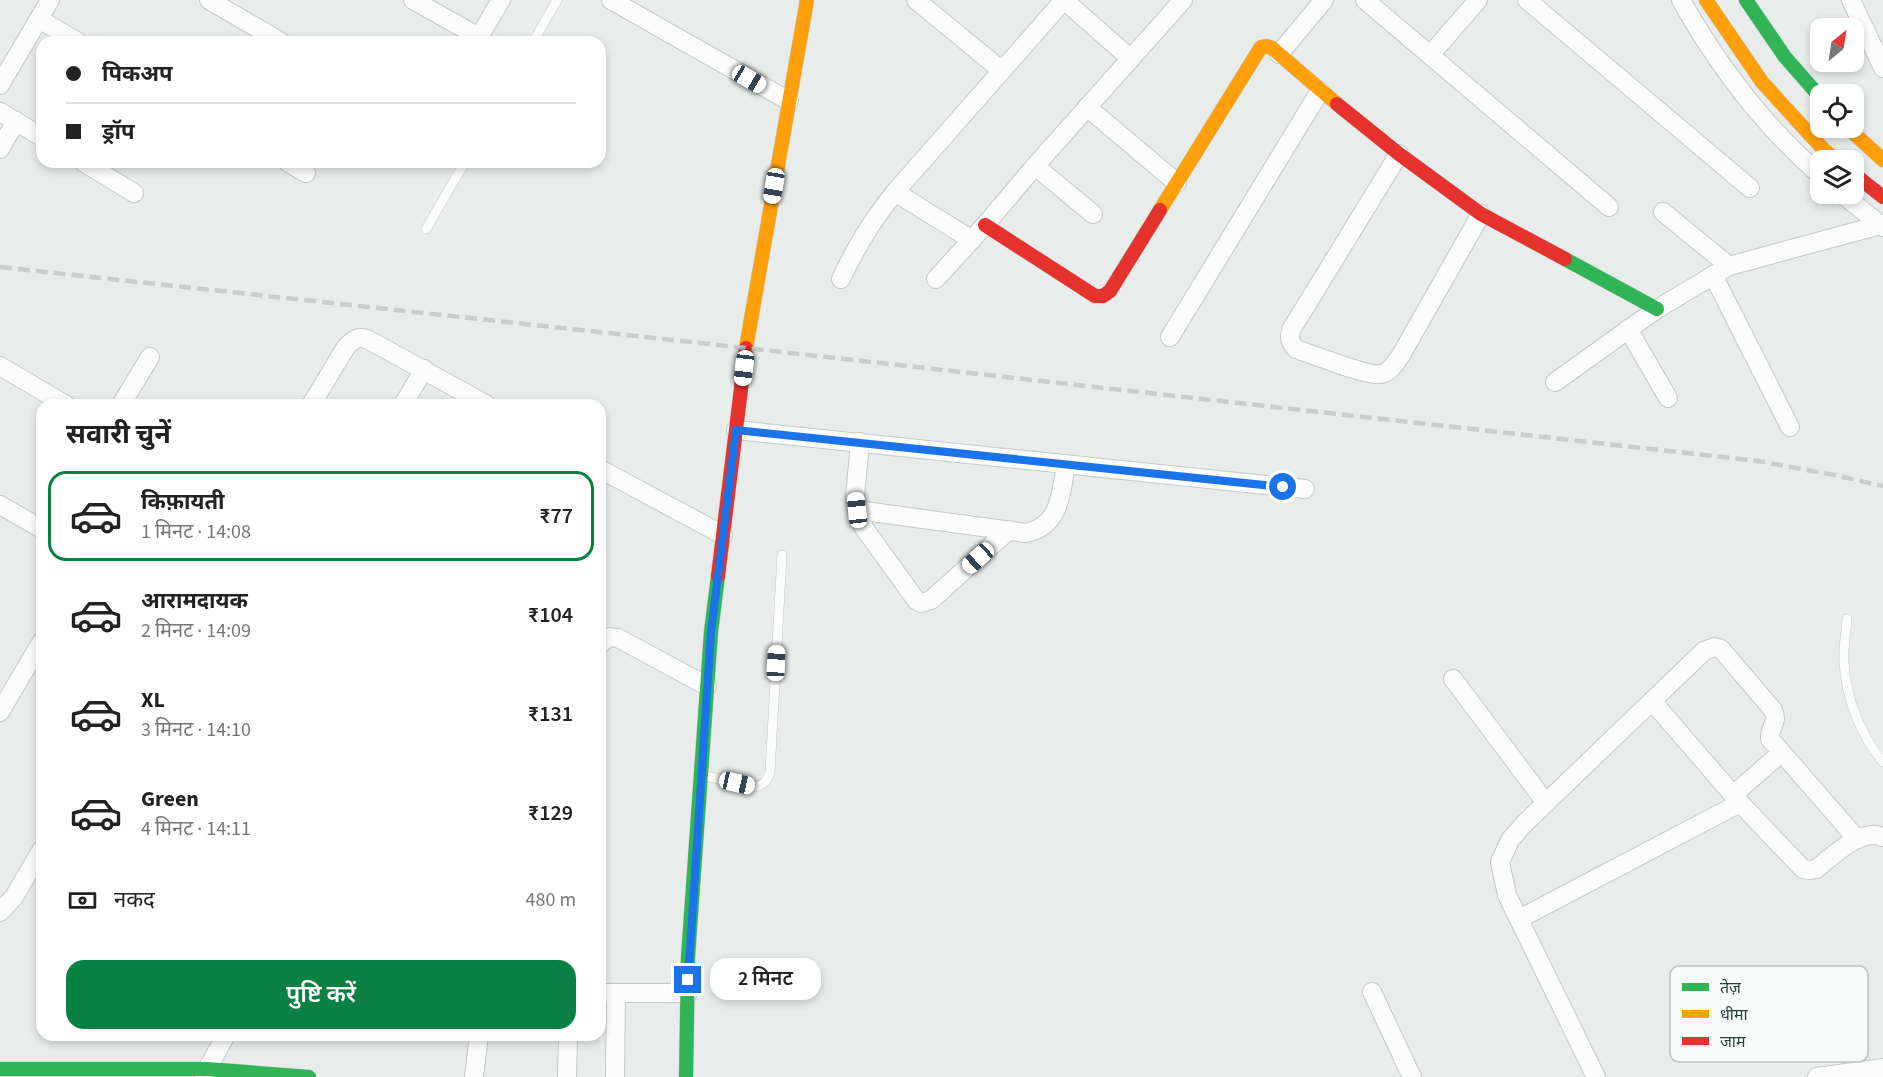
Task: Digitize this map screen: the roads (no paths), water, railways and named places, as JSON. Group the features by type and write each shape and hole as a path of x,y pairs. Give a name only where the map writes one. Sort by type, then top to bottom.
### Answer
{"main road":[{"path":"686,1077 688,993 711,632 746,348 807,0"},
{"path":"1706,0 1762,82 1824,150"},
{"path":"1746,0 1785,57 1810,85"},
{"path":"985,225 1095,296 1100,298 1106,296 1256,53 1261,47 1266,46 1272,48 1320,91 1399,154 1481,214 1657,309"},
{"path":"1859,138 1883,160"},
{"path":"1864,182 1883,197"},
{"path":"0,1069 309,1077"}],"street":[{"path":"0,85 50,0"},
{"path":"209,0 271,36"},
{"path":"413,0 472,36"},
{"path":"480,36 501,0"},
{"path":"611,0 789,101"},
{"path":"916,0 1001,70"},
{"path":"842,279 853,253 871,222 1064,0 1131,59"},
{"path":"936,279 1183,0"},
{"path":"1279,54 1324,0"},
{"path":"1365,0 1609,207"},
{"path":"1431,54 1478,0"},
{"path":"1527,0 1750,188"},
{"path":"1681,0 1730,78 1766,122 1810,165"},
{"path":"1851,0 1883,68"},
{"path":"39,19 68,36"},
{"path":"1170,337 1320,91"},
{"path":"1088,107 1177,183"},
{"path":"0,112 36,133"},
{"path":"0,149 16,121"},
{"path":"1399,154 1291,330 1289,338 1296,349 1366,372 1380,375 1388,371 1401,355 1481,214"},
{"path":"1035,166 1093,214"},
{"path":"93,168 134,193"},
{"path":"297,168 306,173"},
{"path":"896,192 972,240"},
{"path":"1854,204 1882,226"},
{"path":"1663,212 1721,271 1790,427"},
{"path":"1555,382 1657,309 1721,271 1882,226"},
{"path":"1629,329 1668,398"},
{"path":"315,399 346,347 359,337 424,369 476,399"},
{"path":"126,399 150,357"},
{"path":"0,366 56,399"},
{"path":"406,399 424,369"},
{"path":"736,430 1305,489"},
{"path":"860,442 855,497 857,510 864,528 916,600 921,603 932,600 1009,530"},
{"path":"857,510 1026,533 1037,530 1048,522 1055,512 1066,464"},
{"path":"606,472 723,535"},
{"path":"2,511 36,526"},
{"path":"606,639 608,637 618,639 707,687"},
{"path":"1596,1077 1507,895 1500,862 1510,840 1704,651 1714,647 1721,649 1773,710 1776,717 1769,733 1770,739 1857,839"},
{"path":"0,712 36,651"},
{"path":"1453,679 1546,803"},
{"path":"1652,701 1736,799 1803,868 1816,869 1857,839 1870,834 1883,837"},
{"path":"1518,919 1736,799 1781,753"},
{"path":"0,912 14,897 36,859"},
{"path":"1372,992 1412,1077"},
{"path":"615,1077 608,993 688,993"},
{"path":"205,1073 223,1041"},
{"path":"474,1077 478,1041"},
{"path":"567,1077 568,1041"},
{"path":"1817,1077 1883,1068"}],"lane":[{"path":"536,36 557,0"},
{"path":"426,229 462,168"},
{"path":"701,775 754,787 761,786 767,781 770,772 782,555"},
{"path":"1847,619 1844,660 1847,690 1858,724 1883,762"}],"railway":[{"path":"0,267 1758,461 1883,486"}]}
